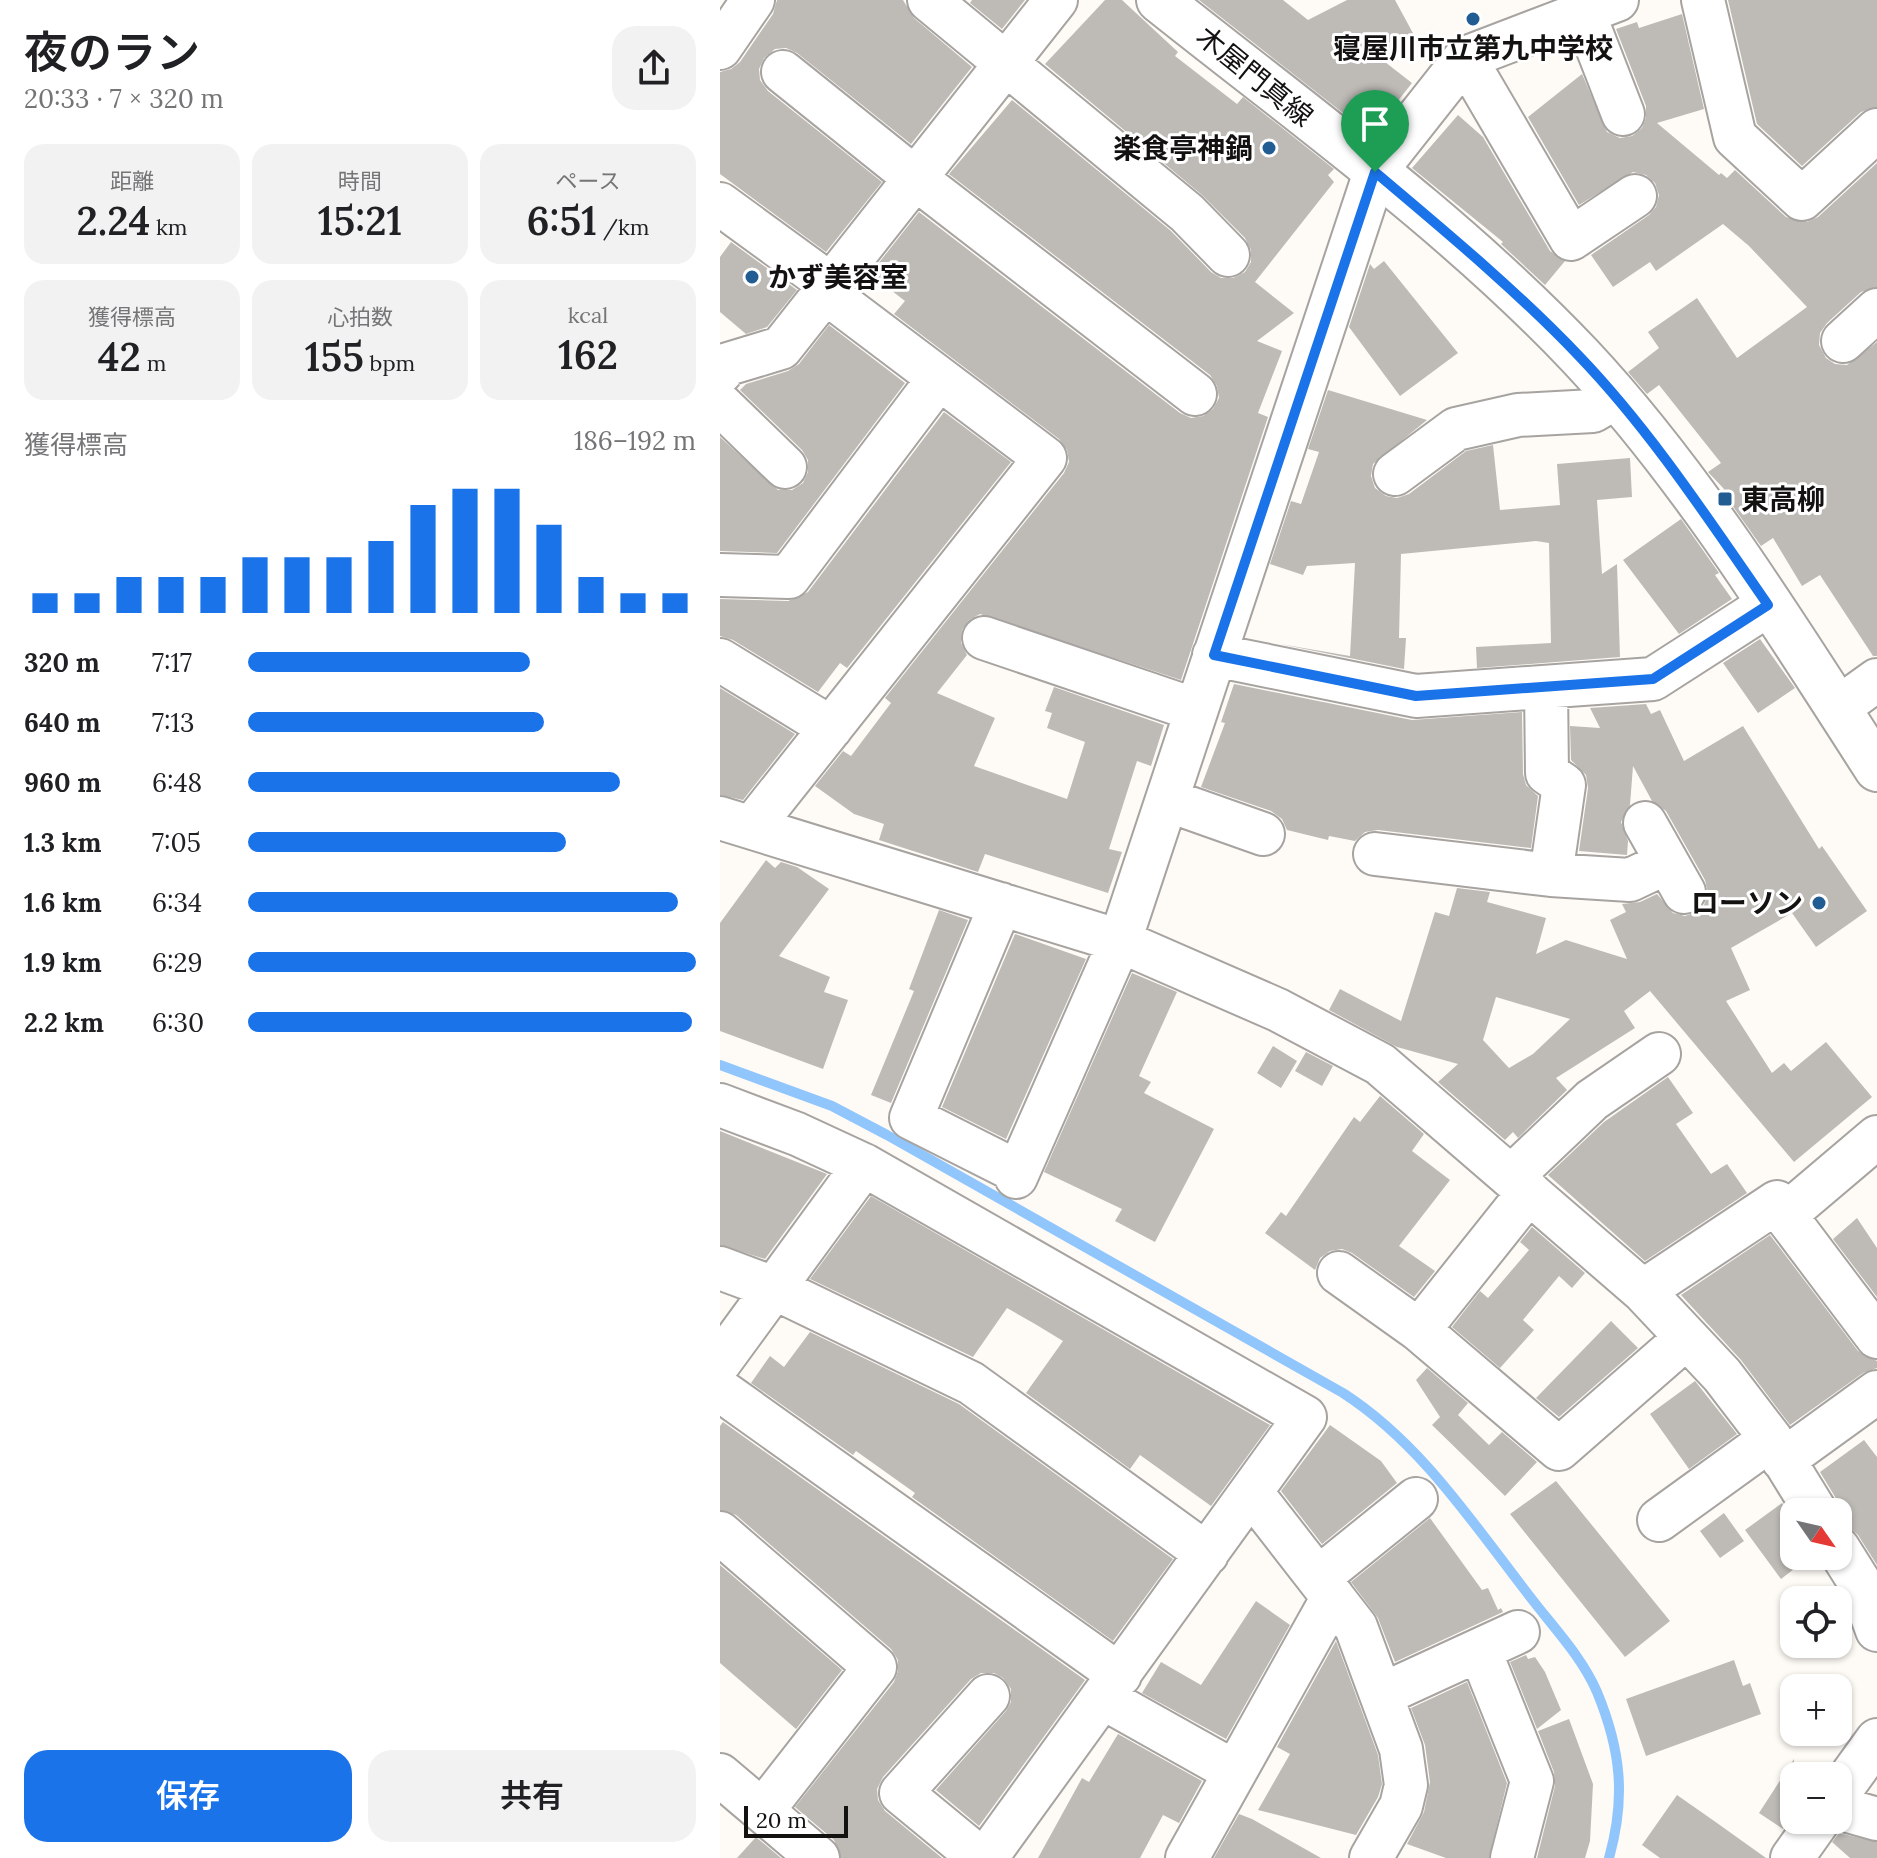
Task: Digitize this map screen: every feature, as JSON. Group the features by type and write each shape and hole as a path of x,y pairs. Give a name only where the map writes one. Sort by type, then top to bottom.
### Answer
{"main road":[{"name":"木屋門真線","path":"1159,0 1375,172 1537,313 1615,398 1699,505 1877,769"}],"street":[{"path":"720,48 753,0"},
{"path":"929,0 1007,61 1187,213 1228,255"},
{"path":"720,373 728,364 781,348 1056,0"},
{"path":"1703,0 1735,137 1802,199 1877,130"},
{"path":"1001,904 911,1118 1017,1174 1120,941 1375,172 1465,58 1600,5 1623,114"},
{"path":"1465,58 1571,239 1635,196"},
{"path":"783,72 1195,394"},
{"path":"726,220 828,289 1045,458 831,728 736,823 1120,941 1278,1010 1380,1064 1643,1291 1722,1375 1777,1450 1807,1498"},
{"path":"1843,341 1877,310"},
{"path":"720,575 789,577 939,378"},
{"path":"1395,474 1456,429 1518,415 1593,411 1615,398"},
{"path":"720,404 785,467"},
{"path":"1214,655 1416,696 1653,679 1768,605"},
{"path":"984,638 1196,710"},
{"path":"720,660 831,728"},
{"path":"1838,708 1877,680"},
{"path":"1546,687 1547,773 1564,785 1551,875"},
{"path":"1167,800 1263,834"},
{"path":"1375,854 1551,875 1630,880 1675,878 1645,823"},
{"path":"1419,1330 1520,1184 1592,1100 1659,1054"},
{"path":"720,1105 797,1134 864,1165 1305,1417 1112,1686 983,1858 901,1793 988,1696"},
{"path":"1785,1215 1877,1137"},
{"path":"720,1362 864,1165"},
{"path":"1643,1291 1777,1202 1877,1337"},
{"path":"720,1268 774,1288 971,1383 1207,1554"},
{"path":"1339,1273 1419,1330 1559,1449 1686,1338"},
{"path":"720,1390 1112,1686 1235,1772"},
{"path":"1659,1520 1877,1392"},
{"path":"1251,1492 1356,1627 1401,1749 1406,1785 1401,1806 1371,1858"},
{"path":"1187,1858 1235,1772 1326,1588 1416,1499"},
{"path":"720,1533 875,1667 763,1810"},
{"path":"1852,1563 1868,1581 1877,1630"},
{"path":"1381,1695 1518,1632"},
{"path":"1480,1651 1532,1781 1512,1858"},
{"path":"1852,1775 1877,1740"},
{"path":"720,1775 818,1858"},
{"path":"1852,1812 1877,1819"},
{"path":"1792,1858 1809,1834"}],"building":[{"path":"777,0 903,0 914,18 972,67 911,144 797,53 786,48 775,49 764,58 759,69 760,80 768,91 882,182 826,252 720,174 720,72 740,62 773,14"},
{"path":"972,0 1025,0 1002,29 970,3"},
{"path":"1105,0 1122,0 1178,52 1175,56 1237,104 1243,97 1334,169 1328,175 1334,182 1255,282 1294,313 1257,341 1282,351 1258,413 1268,417 1181,680 980,614 969,620 962,630 961,643 967,655 937,693 995,718 974,766 1067,799 1085,742 1047,728 1052,713 1045,711 1054,687 1164,725 1151,766 1137,761 1109,849 1122,852 1108,893 985,854 978,872 879,840 884,824 854,814 815,786 843,751 851,756 891,703 885,698 1064,473 1069,462 1067,450 1059,439 894,314 905,301 870,274 919,212 1180,413 1191,418 1203,416 1213,409 1219,398 1217,386 1210,375 949,174 1012,100 1171,231 1211,272 1221,278 1233,278 1245,272 1251,262 1251,250 1245,238 1202,195 1045,64"},
{"path":"1199,0 1283,0 1308,20 1347,0 1395,0 1414,35 1376,55 1412,83 1371,135"},
{"path":"1728,0 1877,0 1877,107 1861,112 1802,166 1757,124"},
{"path":"1682,14 1704,109 1657,123 1719,175 1721,173 1727,178 1735,170 1786,217 1807,222 1818,217 1877,163 1877,287 1861,292 1827,323 1820,333 1819,345 1826,358 1835,364 1847,365 1877,342 1877,656 1873,656 1820,575 1802,586 1773,538 1761,546 1722,491 1724,489 1708,472 1721,463 1659,385 1647,394 1628,372 1659,348 1648,332 1697,298 1737,358 1807,307 1749,246 1723,224 1656,271 1650,262 1613,287 1591,255 1649,215 1656,207 1659,195 1655,183 1646,175 1633,172 1579,205 1528,117 1582,74 1607,132 1620,138 1632,136 1642,128 1646,106 1616,29 1637,22 1639,28"},
{"path":"1458,115 1483,137 1550,251 1565,261 1545,285 1501,244 1503,242 1412,168"},
{"path":"731,242 797,290 767,327 746,334 720,312 720,257"},
{"path":"1384,261 1458,353 1400,396 1349,327 1370,264 1374,269"},
{"path":"829,325 905,383 777,553 720,551 720,437 778,490 792,490 803,483 808,472 808,460 802,450 740,390 746,384 788,371 799,364"},
{"path":"1328,390 1427,420 1373,464 1371,476 1375,488 1386,496 1397,498 1409,494 1466,451 1493,445 1500,510 1560,505 1557,464 1630,458 1632,497 1597,500 1602,574 1617,564 1620,657 1477,668 1476,647 1551,643 1549,543 1536,541 1401,554 1399,638 1406,638 1404,669 1280,644 1350,656 1355,563 1307,566 1303,575 1270,564 1291,501 1301,504 1319,452 1308,449"},
{"path":"944,412 1011,462 847,668 840,663 818,692 733,640 720,636 720,599 788,601 808,592"},
{"path":"1681,519 1719,573 1715,575 1732,599 1679,634 1623,560"},
{"path":"1760,639 1795,688 1758,713 1723,663"},
{"path":"1234,684 1412,720 1522,712 1523,774 1526,785 1538,796 1531,848 1378,830 1365,832 1355,841 1329,836 1328,840 1287,830 1282,819 1271,811 1201,787 1225,723 1221,722"},
{"path":"720,688 795,734 743,800 720,795"},
{"path":"1646,704 1651,714 1660,710 1684,761 1743,726 1819,849 1822,846 1867,911 1816,947 1792,913 1731,948 1750,990 1726,1001 1772,1073 1784,1063 1791,1071 1826,1042 1872,1097 1794,1162 1650,991 1624,1011 1635,1028 1556,1078 1567,1090 1518,1138 1513,1132 1505,1140 1438,1082 1458,1064 1397,1047 1329,1010 1340,989 1401,1021 1435,912 1449,916 1457,888 1490,892 1487,902 1546,918 1536,954 1566,940 1627,959 1610,920 1626,912 1622,904 1640,902 1657,894 1673,913 1685,916 1704,905 1708,893 1705,880 1666,811 1652,801 1633,766 1630,805 1621,822 1628,841 1627,855 1579,851 1588,788 1586,775 1571,760 1570,726 1600,728 1590,708","holes":["1496,997 1570,1019 1533,1054 1509,1068 1483,1040"]},
{"path":"766,860 775,868 781,862 797,867 829,889 779,956 830,977 824,992 848,1000 823,1069 720,1031 720,923"},
{"path":"939,910 968,920 891,1103 871,1095 914,991 909,989"},
{"path":"1015,934 1086,959 1006,1139 942,1107"},
{"path":"1132,973 1177,992 1139,1076 1151,1082 1144,1093 1214,1129 1155,1242 1115,1221 1122,1209 1044,1172"},
{"path":"1273,1046 1297,1061 1281,1088 1257,1073"},
{"path":"1306,1052 1333,1066 1322,1086 1295,1071"},
{"path":"1668,1077 1693,1113 1676,1124 1711,1174 1727,1164 1747,1193 1645,1261 1548,1175 1604,1122"},
{"path":"1380,1096 1424,1134 1412,1151 1450,1180 1399,1246 1435,1271 1414,1297 1352,1253 1342,1249 1330,1251 1320,1258 1315,1270 1265,1233 1281,1212 1286,1216 1354,1117 1360,1122"},
{"path":"720,1131 827,1174 765,1259 720,1245"},
{"path":"871,1196 1270,1425 1211,1506 1140,1455 1130,1469 1026,1393 1063,1341 1007,1308 973,1357 810,1279"},
{"path":"1857,1218 1877,1248 1877,1297 1833,1239"},
{"path":"1532,1227 1585,1273 1572,1288 1559,1276 1523,1320 1534,1330 1500,1368 1452,1327 1480,1291 1488,1298 1529,1250 1520,1242"},
{"path":"1770,1235 1858,1351 1877,1361 1877,1368 1863,1373 1790,1425 1741,1360 1681,1295"},
{"path":"1611,1321 1638,1348 1559,1417 1536,1398"},
{"path":"810,1332 959,1404 1173,1559 1113,1641 912,1497 915,1493 856,1451 853,1455 751,1383 770,1356 784,1367"},
{"path":"1427,1368 1468,1403 1458,1415 1489,1445 1502,1432 1537,1462 1505,1496 1432,1425 1440,1417 1416,1380"},
{"path":"1695,1381 1737,1434 1689,1469 1650,1414"},
{"path":"723,1422 1085,1680 979,1826 936,1790 1011,1702 1011,1689 1003,1678 994,1673 981,1673 971,1679 883,1777 877,1789 878,1800 885,1811 942,1858 841,1858 834,1840 795,1807 894,1682 898,1660 891,1649 736,1515 720,1510 720,1426"},
{"path":"1330,1425 1381,1461 1397,1483 1322,1544 1281,1491"},
{"path":"1864,1440 1877,1457 1877,1565 1852,1530 1852,1498 1836,1498 1820,1472"},
{"path":"1556,1481 1670,1621 1625,1657 1510,1514"},
{"path":"1780,1504 1780,1570 1793,1570 1781,1579 1745,1530"},
{"path":"1724,1513 1744,1541 1720,1558 1700,1531"},
{"path":"1430,1518 1482,1590 1488,1588 1498,1610 1501,1608 1503,1612 1395,1662 1378,1618 1351,1582"},
{"path":"720,1565 842,1670 796,1729 720,1663"},
{"path":"1256,1601 1290,1625 1226,1739 1142,1693 1161,1662 1201,1685"},
{"path":"1336,1641 1378,1755 1382,1784 1356,1835 1258,1810 1290,1754 1277,1747"},
{"path":"1526,1655 1528,1659 1535,1657 1545,1672 1561,1710 1537,1729 1510,1662"},
{"path":"1734,1660 1743,1686 1750,1683 1761,1714 1646,1756 1626,1699"},
{"path":"1467,1682 1507,1783 1489,1858 1446,1858 1407,1844 1424,1812 1430,1782 1425,1745 1411,1708"},
{"path":"1569,1719 1593,1784 1590,1841 1585,1858 1537,1858 1555,1786 1554,1772 1538,1731"},
{"path":"1118,1734 1202,1781 1179,1823 1163,1815 1140,1858 1038,1858 1082,1778 1089,1782"},
{"path":"1780,1781 1780,1827 1759,1813"},
{"path":"1677,1795 1766,1858 1660,1858 1642,1845"},
{"path":"1239,1814 1252,1819 1321,1858 1214,1858"},
{"path":"1838,1834 1843,1834 1877,1842 1877,1858 1850,1858 1832,1842"},
{"path":"756,1837 781,1858 737,1858"}],"waterway":[{"path":"720,1065 832,1106 887,1135 1343,1393 1398,1436 1445,1487 1567,1643 1591,1679 1605,1713 1616,1754 1618,1815 1609,1858"}],"place":[{"name":"寝屋川市立第九中学校","path":"1473,19"},
{"name":"楽食亭神鍋","path":"1269,148"},
{"name":"かず美容室","path":"752,277"},
{"name":"東高柳","path":"1725,499"},
{"name":"ローソン","path":"1819,903"}],"route":[{"path":"1375,172 1537,313 1582,359 1653,444 1768,605 1653,679 1416,696 1214,655 1375,172"}]}
